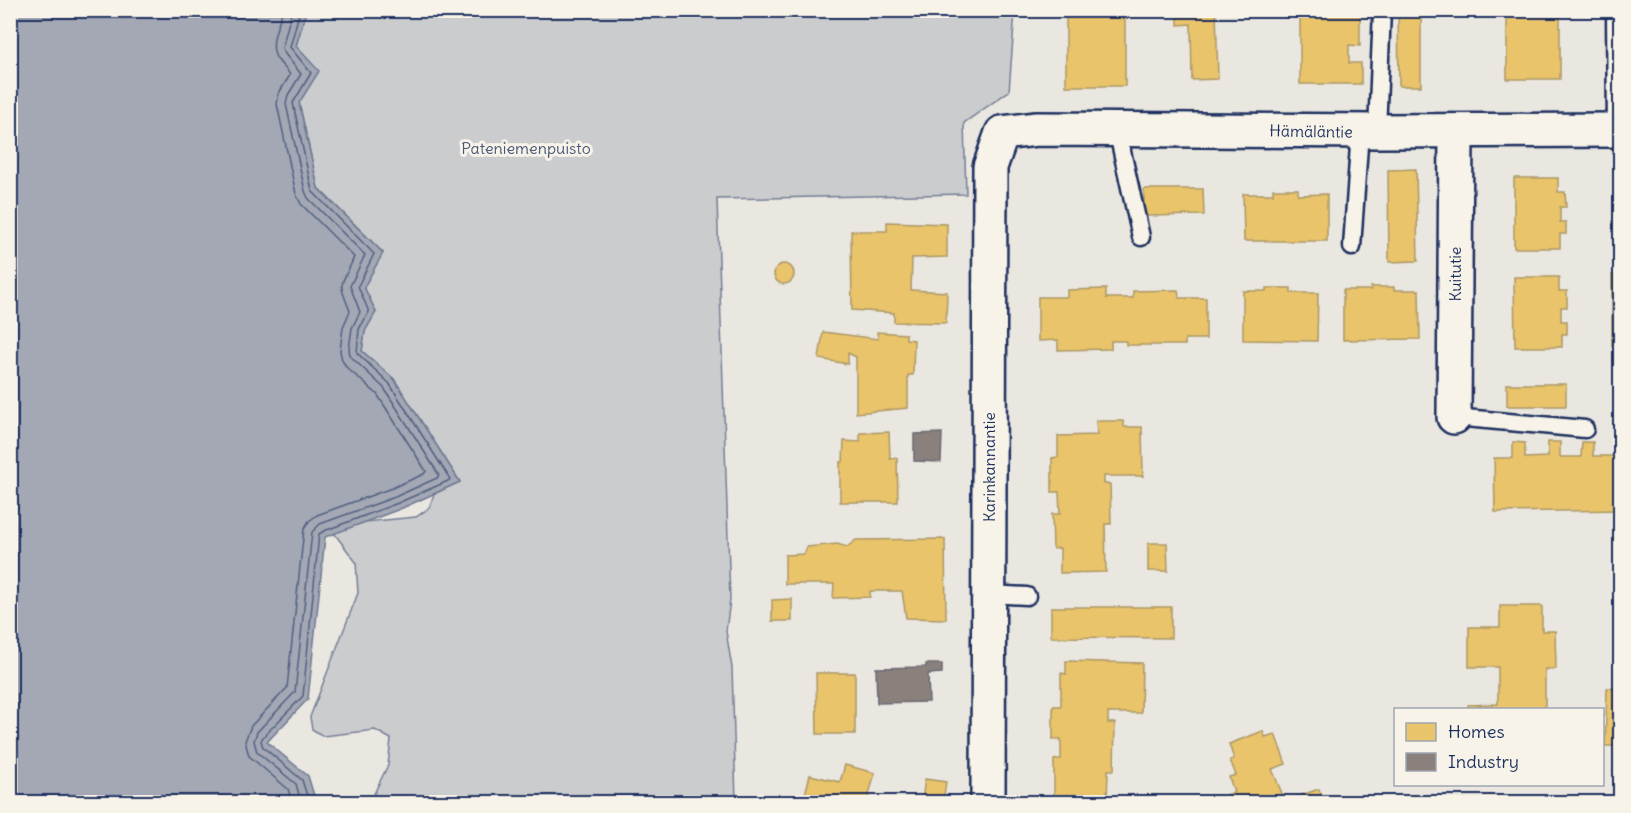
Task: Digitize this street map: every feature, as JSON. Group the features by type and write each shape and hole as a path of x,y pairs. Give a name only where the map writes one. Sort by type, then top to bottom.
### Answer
{"street":[{"name":"Hämäläntie","path":"1002,132 1037,129 1618,130"},
{"name":"Kuitutie","path":"1454,417 1456,131"},
{"name":"Karinkannantie","path":"988,802 990,167 1002,132"}],"lane":[{"path":"1352,248 1382,10"},
{"path":"1615,11 1618,130"},
{"path":"1118,129 1141,237"},
{"path":"1454,417 1585,429"},
{"path":"988,594 1027,596"}],"green space":[{"name":"Pateniemenpuisto","path":"306,11 1015,11 1009,91 964,123 966,194 717,199 730,600 726,631 732,668 736,802 370,802 388,765 391,739 375,730 323,736 312,729 310,717 358,593 356,562 334,533 365,522 416,517 429,508 434,494 460,482 394,379 362,351 365,331 376,312 364,287 383,253 318,188 299,102 296,46"}],"water":[{"path":"10,11 306,11 296,46 319,71 299,103 318,188 383,253 364,287 376,312 365,331 362,351 394,379 460,482 400,509 325,537 308,699 267,742 308,776 316,802 11,802"}],"building: Homes":[{"path":"1066,10 1125,10 1125,86 1066,86"},
{"path":"1178,10 1216,10 1218,79 1192,80 1191,24 1178,25"},
{"path":"1300,10 1360,11 1360,46 1349,45 1349,63 1361,63 1361,84 1300,84"},
{"path":"1398,10 1421,10 1421,86 1399,86"},
{"path":"1507,10 1560,10 1560,79 1507,79"},
{"path":"1416,169 1418,261 1389,262 1388,170"},
{"path":"1514,178 1558,178 1558,192 1565,192 1566,207 1560,207 1560,222 1566,222 1566,234 1560,234 1560,248 1514,248"},
{"path":"1144,189 1203,189 1204,215 1144,216"},
{"path":"1273,189 1298,189 1298,195 1327,194 1327,241 1244,241 1243,194 1273,194"},
{"path":"887,222 947,224 947,257 912,258 911,290 947,292 946,323 894,322 894,313 852,310 851,231 887,231"},
{"path":"784,264 791,267 794,274 791,281 784,284 777,281 774,274 777,267"},
{"path":"1612,275 1620,275 1620,346 1612,346"},
{"path":"1514,277 1559,277 1559,291 1567,291 1567,307 1561,307 1561,321 1567,321 1567,334 1562,334 1562,347 1515,347"},
{"path":"1371,287 1419,290 1420,339 1343,340 1343,290 1371,290"},
{"path":"1266,288 1291,288 1291,293 1318,293 1317,341 1243,340 1243,291 1266,291"},
{"path":"1106,289 1106,298 1133,298 1133,291 1178,290 1179,298 1206,298 1206,339 1185,339 1185,345 1126,345 1126,341 1111,341 1111,349 1058,350 1058,340 1038,341 1038,297 1067,297 1067,290"},
{"path":"823,332 878,339 877,332 906,334 906,339 914,340 913,375 908,375 908,408 856,413 856,357 848,353 848,364 819,359"},
{"path":"1507,384 1566,384 1566,406 1507,406"},
{"path":"1096,421 1123,421 1124,427 1142,427 1143,476 1104,476 1104,484 1110,484 1111,524 1105,524 1106,572 1060,573 1060,548 1053,549 1052,514 1060,514 1059,492 1052,492 1052,458 1058,457 1058,436 1097,435"},
{"path":"889,432 890,459 897,458 898,502 840,502 840,462 843,462 844,441 860,442 860,433"},
{"path":"1513,442 1525,443 1525,458 1548,457 1548,442 1560,442 1560,457 1581,457 1582,442 1593,442 1593,456 1616,456 1616,442 1620,442 1620,510 1495,512 1494,458 1513,458"},
{"path":"945,539 946,619 906,618 902,591 870,591 870,597 833,598 834,584 785,584 785,555 804,554 807,547 837,544 847,547 856,540"},
{"path":"1148,543 1167,543 1168,571 1148,571"},
{"path":"792,599 792,621 772,621 772,600"},
{"path":"1500,606 1542,606 1542,631 1555,631 1556,669 1545,669 1545,708 1468,708 1468,705 1498,704 1498,667 1469,667 1469,627 1500,627"},
{"path":"1051,607 1171,607 1171,638 1051,637"},
{"path":"1066,661 1142,663 1141,713 1108,713 1108,723 1115,723 1114,770 1108,770 1107,802 1062,802 1062,798 1054,798 1054,760 1061,759 1061,739 1053,739 1053,706 1061,706 1061,673 1066,674"},
{"path":"816,673 855,673 855,734 817,734"},
{"path":"1607,688 1620,689 1620,746 1605,746"},
{"path":"1263,731 1265,737 1275,734 1286,764 1272,769 1285,801 1293,798 1295,802 1230,802 1227,795 1234,792 1229,777 1236,775 1230,760 1234,759 1229,744"},
{"path":"845,765 875,773 867,802 803,802 810,775 840,782"},
{"path":"925,779 946,782 943,802 922,800"},
{"path":"1319,789 1324,802 1295,802 1293,798"}],"building: Industry":[{"path":"942,433 941,462 914,461 914,434"},
{"path":"926,664 942,664 942,673 928,674 929,702 877,703 876,668 926,667"}]}
